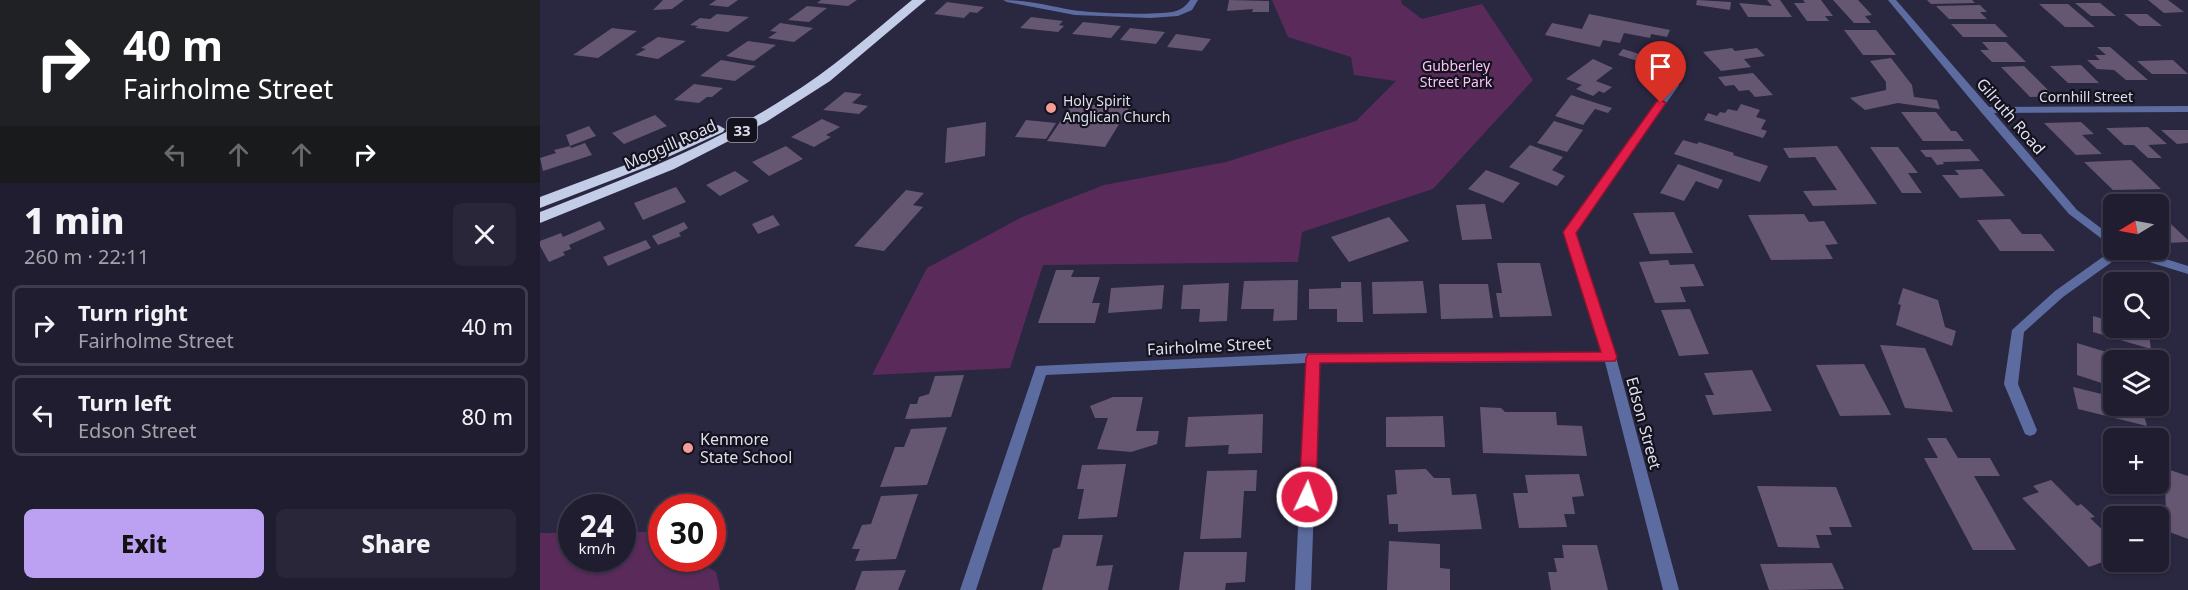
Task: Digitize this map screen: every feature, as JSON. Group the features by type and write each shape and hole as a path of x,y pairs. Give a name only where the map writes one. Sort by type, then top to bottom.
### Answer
{"highway":[{"name":"Moggill Road","path":"540,203 683,146 752,112 812,72 903,0"},
{"name":"Moggill Road","path":"540,218 653,173 747,128 813,86 920,0"}],"street":[{"path":"1007,0 1075,13 1150,15 1175,14 1189,8 1194,0"},
{"name":"Gilruth Road","path":"1892,0 2073,212 2103,235"},
{"name":"Edson Street","path":"1671,590 1610,357 1570,232 1674,85"},
{"name":"Cornhill Street","path":"1984,110 2188,109"},
{"path":"2030,430 2011,384 2018,330 2059,294 2107,260"},
{"path":"2157,260 2188,270"},
{"name":"Fairholme Street","path":"968,590 1041,370 1313,358 1610,357"},
{"path":"1303,590 1313,358"}],"green space":[{"name":"Gubberley Street Park","path":"1272,0 1401,0 1402,4 1422,19 1482,4 1533,80 1433,189 1302,232 1298,262 1043,265 1010,368 872,375 927,268 1022,217 1104,185 1226,162 1356,121 1396,81 1354,75 1351,57 1288,37"},
{"path":"636,532 648,532 648,572 716,572 720,590 540,590 540,533 558,533 558,572 636,572"}],"building":[{"path":"663,0 684,0 672,9 653,10"},
{"path":"716,0 738,0 728,7 709,5"},
{"path":"821,0 857,0 848,6 817,3"},
{"path":"1229,0 1269,1 1269,12 1252,12 1253,9 1227,11"},
{"path":"1697,0 1731,2 1730,10 1696,5"},
{"path":"1767,0 1780,0 1792,17 1748,17 1739,3 1772,6"},
{"path":"1803,0 1821,0 1833,16 1825,16 1829,21 1807,21 1794,3 1805,3"},
{"path":"1833,0 1858,0 1872,15 1865,16 1871,23 1854,23"},
{"path":"1927,0 1972,0 1975,3 1931,4"},
{"path":"2148,0 2168,0 2184,12 2164,13"},
{"path":"947,2 984,7 977,13 970,12 964,18 934,14"},
{"path":"2075,3 2100,3 2116,16 2091,16"},
{"path":"2039,4 2068,4 2095,27 2065,27"},
{"path":"1980,5 1987,12 1980,12 1987,19 1949,19 1936,6"},
{"path":"807,6 827,8 809,22 788,20"},
{"path":"717,14 749,17 728,32 695,28 698,26 690,25 700,18 710,19"},
{"path":"1589,14 1670,30 1667,37 1651,34 1650,38 1624,33 1620,43 1603,40 1600,47 1545,35 1552,23 1582,29"},
{"path":"2124,14 2147,14 2162,26 2139,26"},
{"path":"1031,17 1063,21 1059,25 1064,26 1058,32 1020,28"},
{"path":"1083,22 1121,26 1111,38 1072,34"},
{"path":"780,23 813,28 794,42 768,38 777,32 770,31"},
{"path":"1951,24 1995,24 2008,37 1963,37"},
{"path":"612,28 637,31 598,58 573,55"},
{"path":"1130,28 1165,32 1156,44 1120,40"},
{"path":"1844,30 1876,30 1896,55 1863,55"},
{"path":"1176,34 1211,39 1202,51 1167,47"},
{"path":"658,37 686,41 658,59 635,55 646,49 641,48"},
{"path":"748,41 776,45 754,61 726,56"},
{"path":"1982,42 2006,42 2026,62 1992,62 1980,50 1989,50"},
{"path":"2097,47 2110,47 2148,80 2126,80 2114,70 2097,69 2087,60 2100,60 2095,55 2106,55"},
{"path":"1732,48 1735,51 1757,48 1765,56 1744,59 1751,67 1721,71 1703,52"},
{"path":"1623,49 1646,56 1641,62 1618,55"},
{"path":"1891,58 1912,85 1914,97 1937,100 1940,109 1898,103 1865,110 1850,98 1886,90 1886,82 1870,61"},
{"path":"1593,59 1613,68 1596,81 1612,87 1604,93 1599,91 1593,96 1576,89 1582,85 1566,79"},
{"path":"721,60 756,66 735,81 700,76"},
{"path":"2173,60 2188,74 2152,74 2137,61"},
{"path":"2081,65 2099,83 2068,83 2050,66"},
{"path":"2024,66 2054,96 2030,97 2001,67"},
{"path":"1753,73 1773,95 1755,97 1749,90 1739,91 1734,85 1725,86 1718,77"},
{"path":"694,84 723,88 712,97 707,97 699,103 674,100"},
{"path":"845,92 862,94 852,103 868,106 859,114 823,110"},
{"path":"1571,95 1612,108 1608,113 1595,109 1583,125 1555,116"},
{"path":"1073,103 1129,108 1105,147 1047,141"},
{"path":"1741,104 1760,110 1756,117 1766,120 1761,129 1767,131 1763,138 1704,120 1708,113 1717,116 1728,109 1737,111"},
{"path":"1901,112 1936,112 1951,131 1956,131 1964,141 1923,141"},
{"path":"655,115 667,126 624,144 612,133"},
{"path":"822,119 840,127 826,135 831,137 814,147 791,137"},
{"path":"1026,120 1056,123 1046,139 1015,137"},
{"path":"1554,121 1583,130 1567,152 1537,143"},
{"path":"986,122 985,156 945,163 947,128"},
{"path":"2081,122 2094,134 2082,135 2102,154 2076,155 2044,123"},
{"path":"589,126 596,136 570,146 566,135"},
{"path":"2148,127 2167,144 2148,145 2162,158 2148,158 2134,145 2124,145 2106,128"},
{"path":"2161,130 2188,130 2188,143 2177,144"},
{"path":"1683,140 1697,144 1699,142 1768,166 1760,182 1674,154"},
{"path":"585,143 592,155 543,171 540,158 556,153 554,150 570,146 571,148"},
{"path":"1530,145 1563,157 1552,170 1565,176 1557,186 1509,167"},
{"path":"786,146 803,159 769,176 752,162"},
{"path":"1837,146 1877,204 1813,206 1803,191 1837,190 1815,157 1789,158 1783,148"},
{"path":"1870,147 1898,147 1918,173 1908,173 1922,193 1902,193"},
{"path":"1970,149 1980,161 1943,162 1944,164 1937,165 1931,157 1926,157 1920,150"},
{"path":"2131,160 2161,189 2113,190 2084,162"},
{"path":"1678,164 1723,180 1718,189 1696,181 1684,201 1660,193"},
{"path":"1982,169 2005,196 1960,198 1942,175 1959,175 1955,170"},
{"path":"1486,170 1520,183 1503,203 1468,189"},
{"path":"735,171 749,181 720,196 706,185"},
{"path":"676,187 686,202 643,220 634,203"},
{"path":"906,190 924,193 913,205 923,207 884,251 854,246"},
{"path":"1485,204 1492,239 1462,240 1456,205"},
{"path":"1674,212 1693,253 1650,254 1633,213"},
{"path":"1804,214 1809,222 1824,221 1838,244 1825,245 1833,259 1771,260 1748,215"},
{"path":"773,215 780,225 758,234 752,224"},
{"path":"1389,217 1409,241 1349,262 1331,237"},
{"path":"2010,219 2022,234 2041,234 2055,251 2000,251 1977,220"},
{"path":"600,221 605,229 569,245 571,249 563,252 565,255 549,262 540,246 540,241 561,233 563,237"},
{"path":"684,222 688,228 679,233 681,236 658,245 652,236"},
{"path":"2169,222 2188,240 2188,242 2169,243"},
{"path":"646,240 651,248 608,266 603,257"},
{"path":"1668,260 1670,265 1694,264 1704,286 1680,287 1686,302 1655,303 1639,262"},
{"path":"1497,263 1540,263 1552,316 1500,317 1496,293 1502,293"},
{"path":"1056,270 1074,270 1071,277 1100,277 1092,303 1100,303 1095,323 1038,323"},
{"path":"1298,280 1297,320 1273,321 1274,309 1241,309 1244,281"},
{"path":"1423,281 1427,313 1373,314 1372,282"},
{"path":"1341,282 1361,282 1363,322 1337,322 1337,309 1309,309 1309,289 1341,288"},
{"path":"1229,283 1227,321 1199,322 1200,309 1181,309 1183,285"},
{"path":"1439,284 1488,284 1493,318 1441,319"},
{"path":"1164,285 1162,309 1108,313 1111,288"},
{"path":"1903,288 1938,300 1945,327 1956,331 1952,346 1896,325 1901,305 1898,304"},
{"path":"1690,309 1709,354 1679,356 1661,310"},
{"path":"2093,316 2103,319 2103,335 2093,332"},
{"path":"2113,338 2150,338 2151,349"},
{"path":"2077,343 2103,351 2103,383 2077,375"},
{"path":"1880,345 1925,348 1953,412 1905,408"},
{"path":"1864,364 1891,415 1840,416 1816,365"},
{"path":"1752,370 1772,411 1713,415 1705,395 1714,395 1704,373"},
{"path":"964,375 951,417 905,419 910,404 917,404 919,397 929,394 935,376"},
{"path":"2073,387 2103,394 2103,415 2078,409"},
{"path":"1113,397 1143,397 1136,431 1159,431 1157,444 1131,452 1097,449 1108,418 1095,418 1090,406"},
{"path":"1480,407 1501,408 1505,412 1556,412 1557,425 1582,426 1587,456 1483,453"},
{"path":"1263,414 1262,453 1228,454 1229,445 1185,447 1188,417"},
{"path":"1443,416 1445,447 1386,447 1386,417"},
{"path":"2106,416 2144,416 2147,426"},
{"path":"947,427 927,485 880,487 895,447 904,447 911,429"},
{"path":"1927,438 1946,438 1958,458 1990,458 2000,476 1974,476 2016,550 1973,550 1924,458 1938,458"},
{"path":"1126,464 1117,517 1078,519 1084,489 1077,489 1082,465"},
{"path":"1426,469 1434,478 1450,478 1452,495 1476,494 1482,529 1398,532 1398,524 1389,524 1387,495 1397,494 1395,470"},
{"path":"1257,470 1256,491 1244,491 1241,538 1200,539 1207,471"},
{"path":"2169,470 2188,476 2188,539 2169,532 2169,506 2166,506 2165,494 2169,494"},
{"path":"1579,474 1584,496 1572,497 1575,514 1564,514 1567,527 1519,528 1513,493 1528,493 1525,475"},
{"path":"2051,480 2077,506 2081,504 2095,517 2090,518 2103,530 2103,562 2089,567 2022,498 2039,492 2033,486"},
{"path":"1757,486 1836,487 1852,527 1829,527 1832,535 1816,535 1820,548 1778,547"},
{"path":"918,494 896,559 855,561 860,549 852,549 862,525 871,524 881,496"},
{"path":"1063,535 1103,535 1096,566 1113,565 1108,590 1042,590 1053,549 1060,547"},
{"path":"1389,541 1440,544 1440,568 1450,569 1450,590 1387,590"},
{"path":"1562,545 1597,545 1608,590 1551,590 1548,572 1557,572 1554,558 1564,558"},
{"path":"1184,552 1247,552 1245,582 1226,583 1225,590 1179,590"},
{"path":"1832,563 1844,589 1769,590 1760,564"},
{"path":"906,570 898,590 855,590 862,571"}],"place":[{"name":"Holy Spirit Anglican Church","path":"1051,108"},
{"name":"Kenmore State School","path":"688,448"}],"route":[{"path":"1307,497 1313,358 1610,357 1570,232 1661,103"}]}
